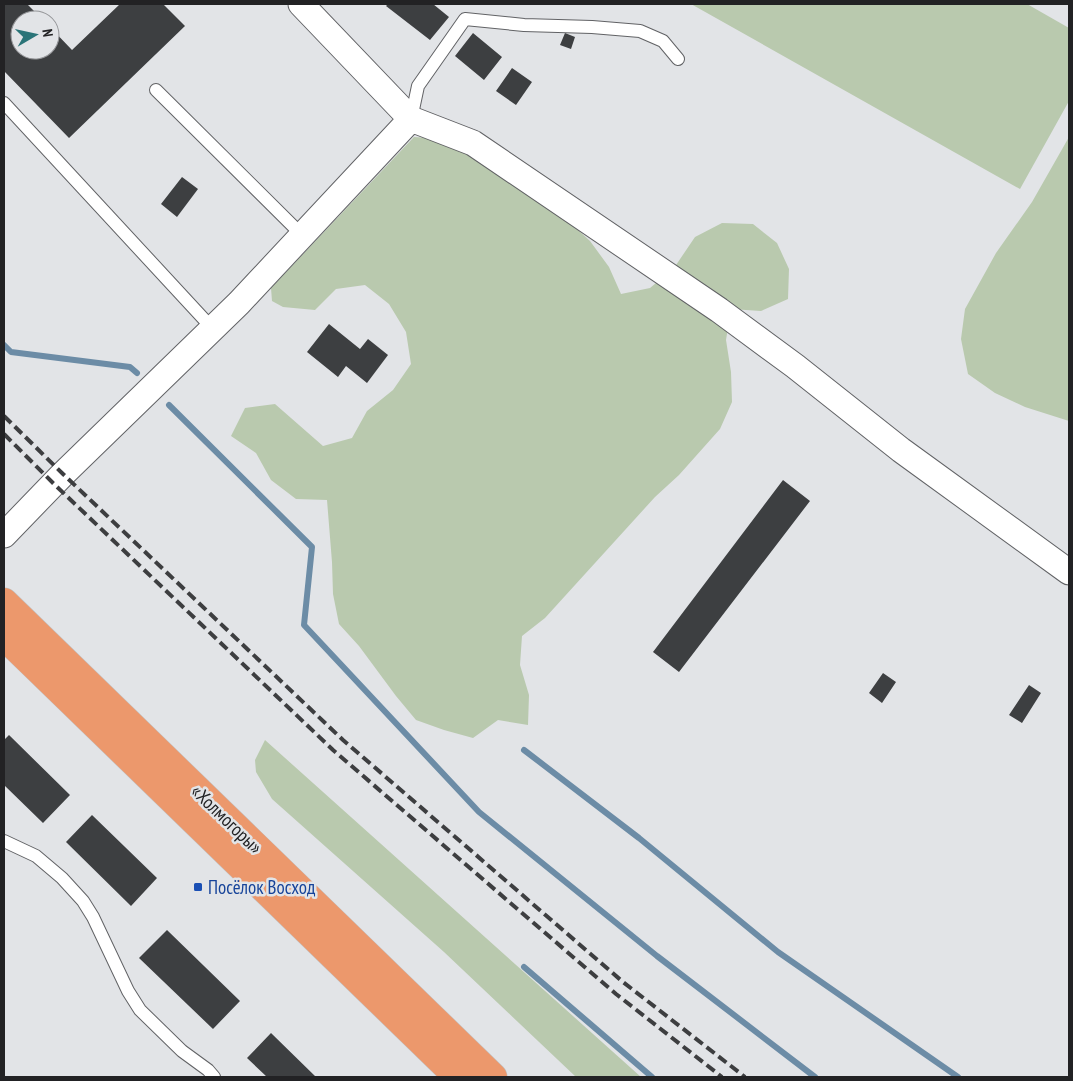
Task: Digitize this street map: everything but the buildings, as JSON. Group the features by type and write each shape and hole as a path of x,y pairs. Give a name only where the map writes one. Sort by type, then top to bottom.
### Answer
{"highway":[{"name":"«Холмогоры»","path":"4,602 493,1077"},
{"name":"«Холмогоры»","path":"4,636 458,1077"}],"street":[{"path":"301,4 411,119 473,143 718,310 795,366 901,450 1069,572"},
{"path":"4,535 41,496 239,303 411,119"}],"lane":[{"path":"411,119 418,86 465,19 524,25 592,26 640,31 663,41 678,59"},
{"path":"156,90 302,235"},
{"path":"4,103 213,329"},
{"path":"4,841 36,856 62,878 83,901 93,917 128,991 140,1010 182,1051 208,1070 214,1077"}],"green space":[{"path":"691,4 1027,4 1069,28 1069,101 1020,189"},
{"path":"414,137 445,139 567,220 590,241 609,267 621,294 650,288 674,268 695,237 722,223 753,224 777,243 789,269 788,299 761,311 731,309 726,340 731,372 732,402 720,429 545,618 522,636 520,665 529,695 528,725 498,720 473,738 416,720 359,646 339,624 333,594 327,500 296,499 271,480 256,453 231,436 245,408 275,404 323,446 352,438 367,411 393,390 411,364 406,332 389,304 365,285 336,289 315,310 283,307 272,301 271,288"},
{"path":"1069,137 1069,421 1025,407 995,393 968,374 961,339 965,309 996,253 1032,202"},
{"path":"265,740 641,1077 576,1077 444,952 272,799 256,772 255,760"}],"waterway":[{"path":"4,345 11,352 130,367 137,373"},
{"path":"169,405 312,547 304,625 479,812 657,956 815,1077"},
{"path":"524,750 639,838 778,952 958,1077"},
{"path":"524,967 652,1077"}],"railway":[{"path":"4,416 343,740 623,982 745,1077"},
{"path":"4,434 333,750 616,994 722,1077"}],"place":[{"name":"Посёлок Восход","path":"198,887"}]}
